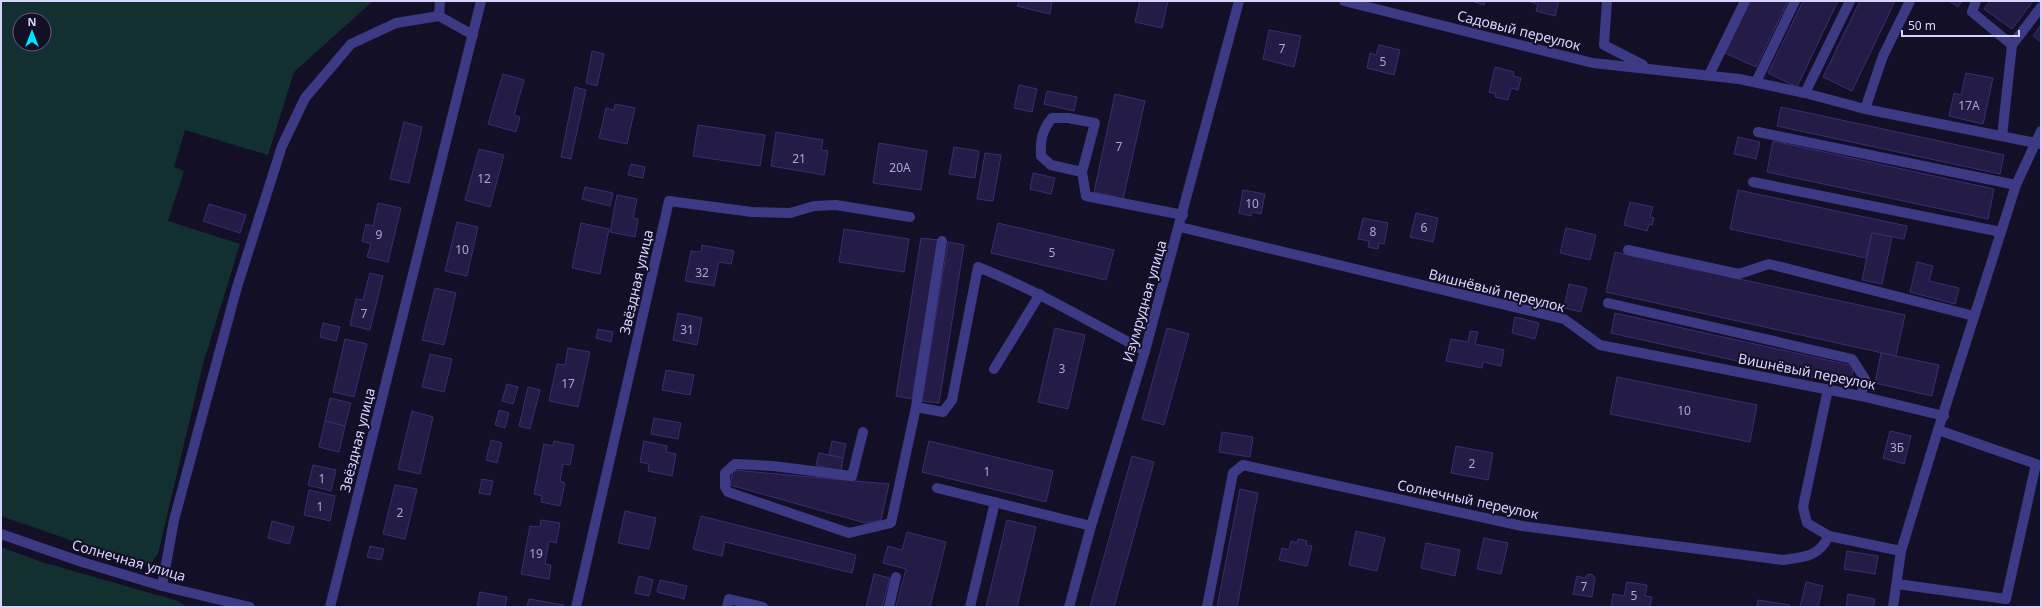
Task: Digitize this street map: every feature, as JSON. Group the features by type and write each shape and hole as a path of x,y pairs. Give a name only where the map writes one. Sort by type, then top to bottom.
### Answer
{"street":[{"path":"439,16 440,1"},
{"name":"Звёздная улица","path":"330,607 481,1"},
{"name":"Изумрудная улица","path":"1069,607 1091,526 1146,351 1239,1"},
{"name":"Садовый переулок","path":"1344,1 1593,63 1710,75 1756,82 1865,109 2038,143"},
{"path":"1607,1 1604,45 1649,68"},
{"path":"1710,75 1745,1"},
{"path":"1756,82 1796,1"},
{"path":"1805,93 1850,1"},
{"path":"1865,109 1883,56 1910,1"},
{"path":"1976,1 1972,12 2012,45"},
{"path":"2002,136 2012,45 2041,7"},
{"path":"162,586 174,520 237,287 282,146 305,98 351,44 396,23 439,16 473,35"},
{"path":"1082,172 1051,165 1041,156 1040,141 1052,118 1068,118 1095,123 1082,172 1086,196 1183,215"},
{"path":"1893,607 1901,551 1938,430 1944,416 2016,185 2038,143 2041,131"},
{"path":"1758,132 2016,185"},
{"path":"1753,182 2001,232"},
{"name":"Звёздная улица","path":"576,607 669,201 752,212 790,213 814,206 836,205 910,217"},
{"name":"Вишнёвый переулок","path":"1180,227 1564,319 1600,345 1828,389 1944,416"},
{"path":"863,432 852,476 773,466 735,464 726,473 725,487 728,492 849,533 891,523 916,407 942,241"},
{"path":"1628,250 1739,274 1769,264 1974,316"},
{"path":"916,407 943,412 952,400 978,267 1040,294 1146,351"},
{"path":"994,369 1040,294"},
{"path":"1608,303 1852,358 1865,379 1861,396"},
{"path":"1828,389 1803,507 1807,523 1829,536 1901,551"},
{"path":"1897,584 2006,599 2038,465 1938,430"},
{"name":"Солнечный переулок","path":"1207,607 1233,472 1243,465 1522,526 1783,560 1808,557 1823,547 1829,536"},
{"path":"937,488 1091,526"},
{"path":"970,607 995,502"},
{"name":"Солнечная улица","path":"1,534 82,562 162,586 250,607"},
{"path":"889,607 896,577"},
{"path":"727,607 729,599 763,607"}],"green space":[{"path":"1,1 373,1 294,72 268,155 185,130 174,167 184,171 168,221 240,244 203,364 158,554 151,563 142,565 1,516"},
{"path":"1,547 42,562 178,601 187,607 1,607"}],"building":[{"path":"1019,1 1052,1 1050,14 1017,6"},
{"path":"1140,1 1168,1 1162,28 1135,22"},
{"path":"1471,1 1485,1 1484,5"},
{"path":"1527,1 1559,1 1555,16 1536,11 1538,4"},
{"path":"1750,1 1788,1 1756,67 1725,53"},
{"path":"1803,1 1838,1 1797,87 1768,73"},
{"path":"1860,1 1895,1 1852,91 1823,77"},
{"path":"1949,1 1962,1 1958,7"},
{"path":"1990,1 2033,1 2012,29 1984,9"},
{"path":"2041,25 2041,42 2033,36"},
{"path":"1269,30 1301,36 1294,67 1263,59"},
{"path":"1379,45 1400,50 1394,75 1367,68 1370,53 1376,55"},
{"path":"592,51 604,54 597,86 586,83"},
{"path":"1495,67 1514,72 1513,76 1521,78 1518,90 1511,88 1508,100 1495,97 1496,94 1489,92"},
{"path":"1966,73 1993,78 1983,124 1949,116 1954,93 1961,95"},
{"path":"503,74 524,80 514,115 520,117 516,132 488,124"},
{"path":"1019,85 1037,89 1032,112 1014,108"},
{"path":"575,87 586,90 571,159 561,157"},
{"path":"1047,91 1077,97 1074,111 1044,104"},
{"path":"1115,94 1145,101 1123,199 1094,192"},
{"path":"615,104 635,108 627,144 599,138 606,108 614,110"},
{"path":"1781,107 2004,155 2000,174 1777,126"},
{"path":"404,122 422,127 409,183 390,179"},
{"path":"698,125 765,135 760,166 693,156"},
{"path":"776,132 823,140 821,150 828,151 824,175 771,166"},
{"path":"1738,137 1760,142 1756,159 1734,154"},
{"path":"1773,141 1994,189 1988,219 1767,172"},
{"path":"879,143 927,151 921,190 873,183"},
{"path":"954,147 979,151 975,178 949,174"},
{"path":"479,149 504,155 490,207 465,200"},
{"path":"985,153 1001,155 993,201 977,199"},
{"path":"631,164 645,167 643,178 628,175"},
{"path":"1033,173 1055,178 1051,194 1030,189"},
{"path":"585,187 613,193 610,206 582,199"},
{"path":"1243,190 1265,194 1261,214 1252,212 1251,216 1239,213"},
{"path":"1738,190 1907,226 1904,239 1872,233 1866,258 1730,229"},
{"path":"617,195 637,199 633,218 638,219 635,237 610,232"},
{"path":"1630,202 1653,207 1650,217 1654,218 1652,225 1649,224 1647,231 1624,225"},
{"path":"378,203 401,208 388,262 367,257 371,244 362,241 366,224 373,226"},
{"path":"209,204 246,215 240,233 203,221"},
{"path":"1416,213 1438,218 1433,242 1410,237"},
{"path":"1363,218 1388,223 1384,244 1379,243 1378,249 1368,247 1369,241 1358,239"},
{"path":"457,222 478,227 467,276 445,271"},
{"path":"581,223 609,229 600,274 572,268"},
{"path":"998,223 1114,250 1106,280 991,253"},
{"path":"1566,228 1596,235 1590,260 1560,253"},
{"path":"844,229 909,239 904,272 839,262"},
{"path":"1872,233 1892,237 1882,284 1862,280"},
{"path":"921,238 938,240 912,399 896,396"},
{"path":"948,242 964,245 939,403 922,401"},
{"path":"702,245 734,251 731,264 719,262 714,286 685,281 691,251 701,252"},
{"path":"1615,252 1905,315 1896,356 1606,292"},
{"path":"1917,262 1933,266 1929,281 1959,288 1955,304 1910,292"},
{"path":"370,273 383,276 370,330 350,325 356,299 363,300"},
{"path":"1569,284 1587,288 1581,312 1564,308"},
{"path":"435,288 456,293 444,345 422,340"},
{"path":"678,313 702,318 697,345 673,340"},
{"path":"1615,313 1854,366 1850,386 1611,333"},
{"path":"1515,317 1539,323 1535,339 1512,333"},
{"path":"323,323 340,327 336,341 320,337"},
{"path":"1055,328 1085,335 1068,409 1038,402"},
{"path":"1167,328 1189,334 1164,425 1142,419"},
{"path":"598,329 613,332 611,342 596,338"},
{"path":"1470,331 1478,332 1475,344 1504,350 1501,366 1483,362 1482,368 1446,361 1451,339 1468,342"},
{"path":"345,339 367,344 354,397 333,392"},
{"path":"568,348 590,352 578,407 549,401 557,364 565,365"},
{"path":"1881,353 1939,365 1932,396 1875,383"},
{"path":"430,354 452,359 444,392 422,387"},
{"path":"666,370 694,375 690,395 662,390"},
{"path":"1617,377 1757,405 1750,442 1610,414"},
{"path":"507,384 518,387 513,404 502,401"},
{"path":"528,387 540,390 530,429 519,426"},
{"path":"330,398 351,403 345,426 325,421"},
{"path":"499,410 509,413 505,428 495,425"},
{"path":"412,411 433,417 420,474 398,469"},
{"path":"654,418 681,423 678,439 651,434"},
{"path":"325,421 345,426 339,452 319,447"},
{"path":"1890,431 1911,436 1904,464 1883,458"},
{"path":"1222,432 1253,437 1250,457 1219,452"},
{"path":"491,440 502,443 497,463 486,460"},
{"path":"554,441 574,445 570,465 563,464 560,481 565,483 560,506 541,502 542,496 534,494 544,444 553,446"},
{"path":"644,441 667,446 666,452 676,454 672,476 648,471 649,464 640,462"},
{"path":"832,441 846,444 843,458 829,455"},
{"path":"929,441 1053,471 1046,502 922,472"},
{"path":"1456,446 1493,453 1488,480 1451,473"},
{"path":"819,453 843,458 841,471 816,465"},
{"path":"1132,456 1154,462 1114,607 1090,607"},
{"path":"313,465 336,470 331,491 308,485"},
{"path":"733,470 889,484 881,520 865,523 730,485"},
{"path":"482,479 493,481 490,495 479,493"},
{"path":"395,485 417,489 405,539 383,534"},
{"path":"1240,489 1258,493 1237,607 1217,607"},
{"path":"309,490 335,496 330,521 304,515"},
{"path":"625,511 656,518 649,549 618,543"},
{"path":"701,516 856,555 852,573 725,542 722,556 693,549"},
{"path":"541,520 560,523 556,543 549,541 545,564 551,565 549,579 521,574 530,526 540,527"},
{"path":"1007,520 1036,527 1017,607 986,607"},
{"path":"272,521 294,527 289,544 268,538"},
{"path":"1356,531 1385,538 1377,571 1349,565"},
{"path":"907,532 946,542 930,607 896,607 906,569 883,563 888,546 902,550"},
{"path":"1484,538 1508,543 1501,574 1477,569"},
{"path":"1298,539 1307,541 1306,545 1312,546 1307,566 1279,560 1282,548 1289,550 1291,541 1297,543"},
{"path":"1426,543 1460,550 1455,576 1421,568"},
{"path":"370,546 384,549 381,560 367,557"},
{"path":"1847,551 1878,556 1875,574 1844,569"},
{"path":"874,574 890,578 882,607 866,607"},
{"path":"1588,574 1593,575 1595,579 1592,597 1573,594 1577,576 1585,578"},
{"path":"639,576 653,580 649,596 635,593"},
{"path":"660,580 687,586 684,599 657,592"},
{"path":"1627,582 1647,585 1645,596 1652,597 1650,607 1611,607 1613,594 1624,596"},
{"path":"1806,582 1823,586 1818,607 1800,607"},
{"path":"480,592 507,597 505,607 477,607"},
{"path":"1848,594 1875,599 1873,607 1846,607"},
{"path":"529,599 564,605 564,607 527,607"},
{"path":"1758,600 1790,605 1790,607 1757,607"}]}
